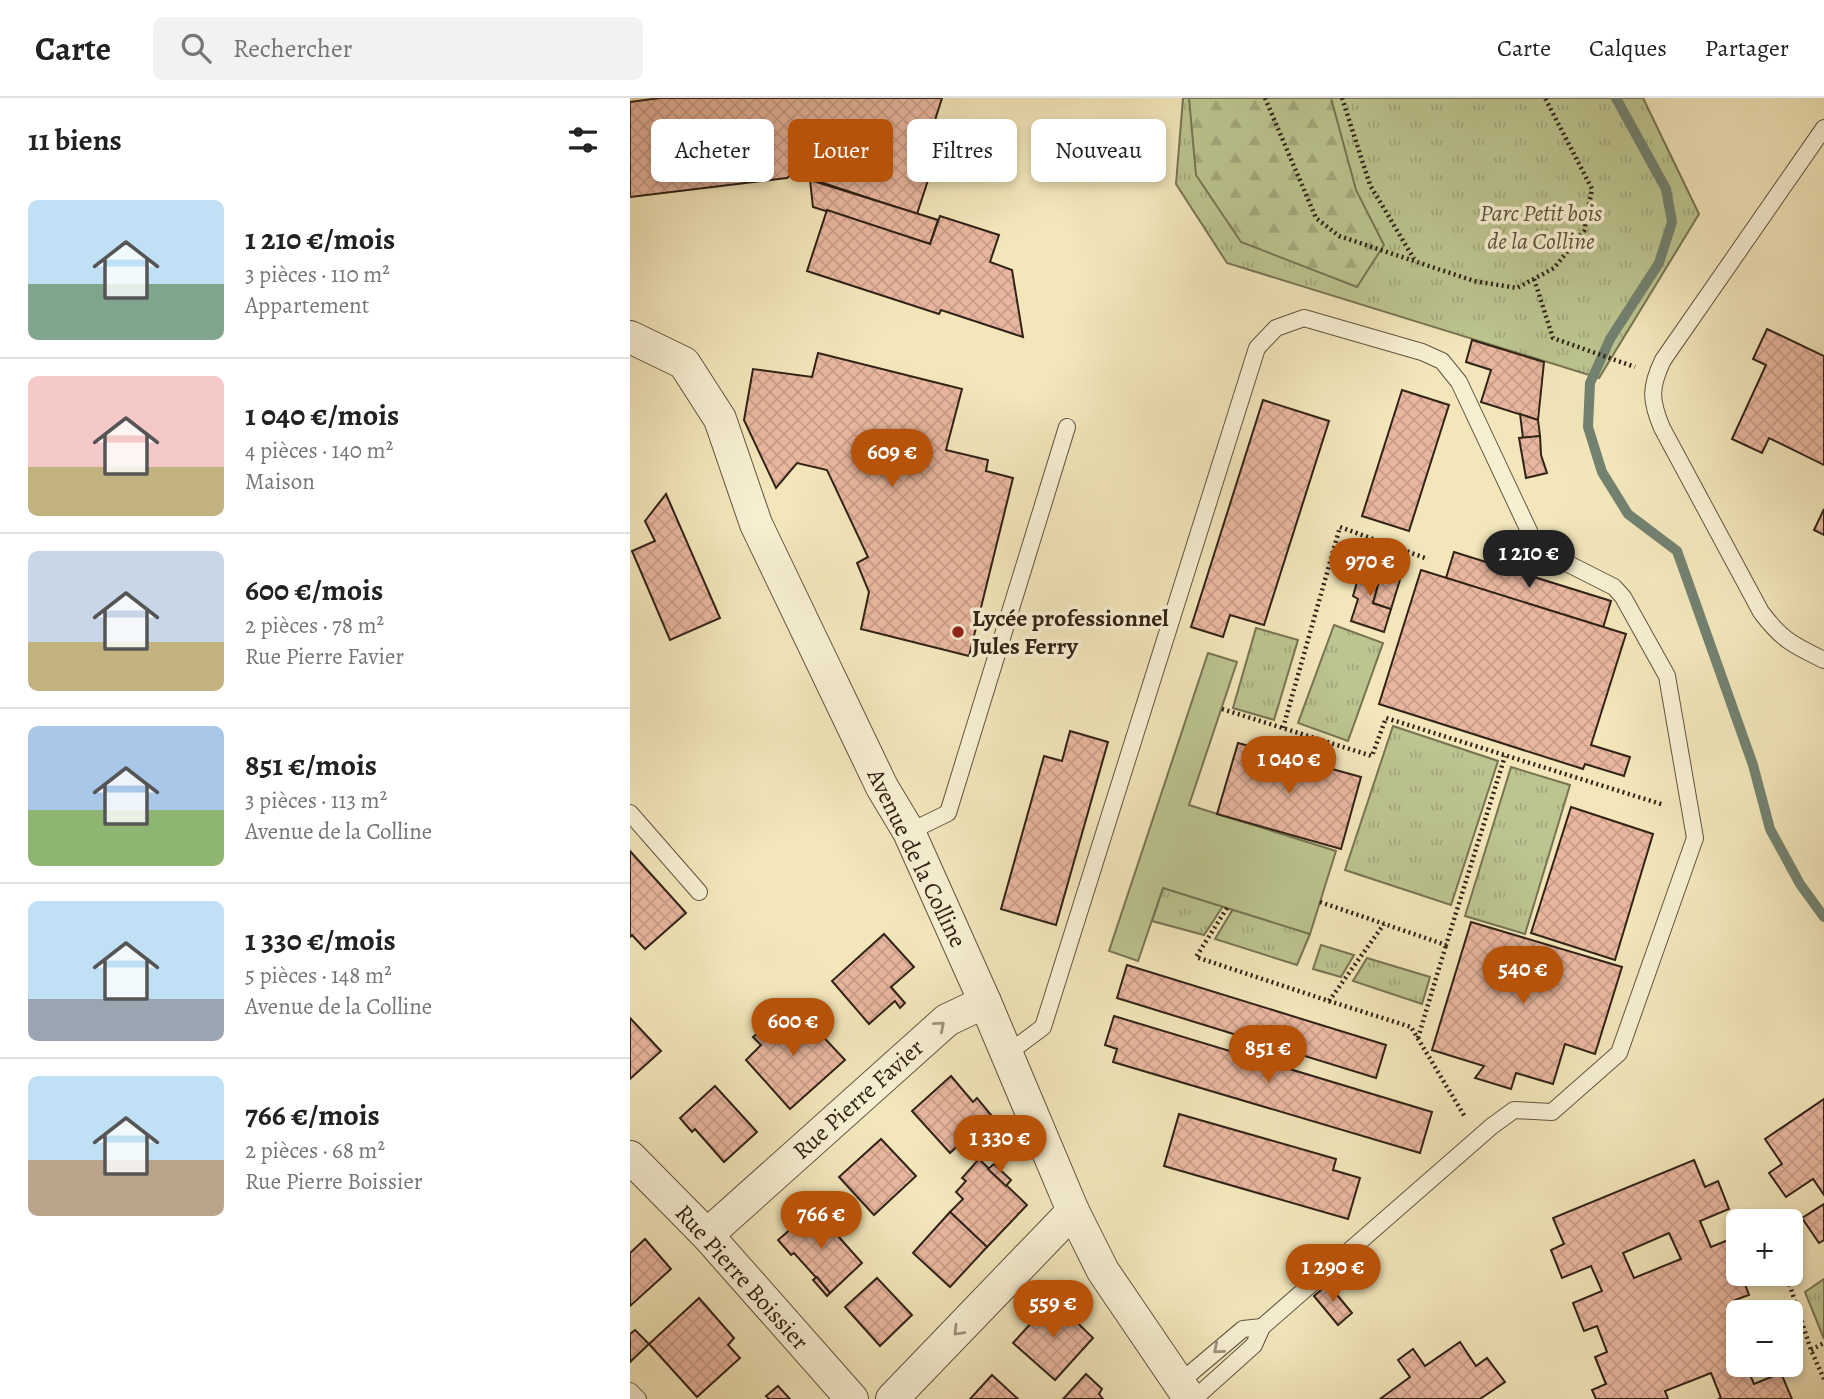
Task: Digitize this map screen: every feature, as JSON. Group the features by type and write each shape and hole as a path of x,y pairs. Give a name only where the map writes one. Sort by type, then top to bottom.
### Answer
{"street":[{"name":"Avenue de la Colline","path":"630,337 684,363 720,419 756,524 882,787 908,832 985,1002 1073,1212 1103,1271 1188,1393"},
{"name":"Rue Pierre Favier","path":"707,1235 947,1020 985,1002"},
{"name":"Rue Pierre Boissier","path":"630,1157 707,1235 852,1399"},
{"path":"892,1399 1073,1212"}],"lane":[{"path":"1824,128 1663,360 1653,380 1652,392 1654,410 1662,428 1761,612 1777,634 1792,645 1824,660"},
{"path":"1007,1054 1043,1027 1257,348 1276,328 1304,318 1422,352 1442,361 1459,382 1537,548 1614,587 1623,597 1667,676 1695,838 1619,1053 1552,1112 1514,1110 1478,1138 1262,1327 1254,1346 1188,1393"},
{"path":"908,832 948,813 1067,427"},
{"path":"630,813 699,892"},
{"path":"1188,1393 1243,1329 1262,1327"},
{"path":"630,1391 638,1399"}],"path":[{"path":"1265,98 1316,218 1339,236 1474,281 1517,288 1554,268 1584,231 1592,189 1545,98"},
{"path":"1342,98 1370,185 1415,260"},
{"path":"1535,279 1552,338 1610,358"},
{"path":"1283,728 1340,527 1428,559"},
{"path":"1222,709 1372,755 1386,718 1691,814"},
{"path":"1418,1039 1505,756"},
{"path":"1320,902 1446,945"},
{"path":"1227,908 1196,957 1411,1027 1478,1138"},
{"path":"1329,1001 1384,924"},
{"path":"1790,1286 1824,1380"},
{"path":"1811,1350 1824,1343"}],"green space":[{"name":"Parc Petit bois de la Colline","path":"1183,98 1643,98 1699,214 1599,378 1227,263 1176,184"},
{"path":"1189,98 1331,98 1356,190 1384,245 1357,287 1241,242 1196,175"},
{"path":"1334,625 1383,643 1348,741 1298,723"},
{"path":"1256,628 1298,640 1274,720 1233,708"},
{"path":"1208,653 1237,662 1189,805 1336,851 1310,934 1163,888 1138,961 1109,951"},
{"path":"1393,726 1498,761 1451,905 1345,870"},
{"path":"1511,767 1570,785 1525,934 1465,916"},
{"path":"1163,888 1223,906 1204,935 1152,921"},
{"path":"1233,909 1310,934 1297,965 1215,939"},
{"path":"1321,945 1354,955 1341,977 1313,969"},
{"path":"1367,958 1430,977 1422,1004 1353,981"},
{"path":"1824,1279 1824,1339 1805,1292"}],"building":[{"path":"660,98 942,98 935,119 907,119 907,182 927,182 917,214 820,182 893,182 893,119 788,119 788,177 774,180 774,119 651,119 651,182 754,182 630,197 630,102"},
{"path":"810,182 816,182 938,220 930,244 813,207"},
{"path":"827,210 930,244 940,216 999,235 990,262 1012,270 1023,337 941,310 939,314 807,271"},
{"path":"1767,329 1824,356 1824,465 1769,438 1762,453 1732,439 1766,365 1753,359"},
{"path":"1472,340 1544,362 1538,420 1481,402 1491,370 1466,362"},
{"path":"818,353 962,389 946,450 988,460 986,471 1013,478 969,656 861,629 869,592 857,563 868,557 827,470 797,463 776,488 744,420 753,369 812,377"},
{"path":"1402,390 1449,405 1409,531 1362,516"},
{"path":"1263,400 1329,421 1264,625 1230,615 1223,637 1191,627"},
{"path":"1520,414 1538,420 1540,436 1523,438"},
{"path":"1540,436 1541,455 1547,473 1526,478 1519,438"},
{"path":"666,494 720,618 670,640 632,551 655,541 645,521"},
{"path":"1824,509 1824,535 1814,530"},
{"path":"1454,552 1611,601 1603,628 1446,578"},
{"path":"1364,558 1384,564 1373,603 1391,609 1384,632 1351,621 1358,599 1353,596"},
{"path":"1384,564 1403,570 1391,609 1373,603"},
{"path":"1421,570 1626,634 1591,745 1630,757 1624,776 1585,764 1583,769 1379,704"},
{"path":"1070,731 1108,742 1056,925 1001,909 1044,756 1062,761"},
{"path":"1238,743 1361,777 1341,849 1217,814"},
{"path":"1571,807 1653,834 1615,960 1531,933"},
{"path":"630,851 686,913 645,949 632,935 630,937"},
{"path":"1471,922 1622,967 1595,1054 1565,1044 1553,1084 1516,1073 1511,1089 1475,1078 1484,1066 1432,1050"},
{"path":"884,934 914,967 891,987 905,1003 900,1008 895,1001 869,1024 832,981"},
{"path":"1127,965 1386,1045 1376,1078 1117,998"},
{"path":"799,1011 845,1060 790,1109 746,1060 761,1045 753,1037 781,1013 789,1021"},
{"path":"1114,1016 1432,1112 1420,1153 1113,1062 1117,1049 1105,1045"},
{"path":"630,1018 661,1051 630,1079"},
{"path":"951,1076 973,1102 977,1098 991,1115 950,1153 912,1111"},
{"path":"715,1086 757,1132 724,1162 695,1129 692,1132 680,1118"},
{"path":"1824,1099 1824,1195 1813,1179 1786,1197 1769,1173 1782,1164 1765,1139"},
{"path":"1179,1114 1336,1159 1333,1170 1360,1178 1348,1219 1164,1166"},
{"path":"881,1139 916,1176 874,1215 839,1177"},
{"path":"979,1159 1027,1205 987,1247 950,1212 963,1199 956,1192 966,1181 962,1178"},
{"path":"1694,1160 1705,1187 1718,1181 1729,1209 1700,1221 1711,1247 1726,1241 1726,1286 1746,1286 1749,1295 1726,1300 1726,1377 1751,1377 1754,1384 1771,1377 1783,1377 1792,1399 1718,1399 1721,1398 1711,1373 1665,1391 1668,1399 1596,1399 1592,1390 1606,1384 1595,1357 1607,1352 1597,1326 1584,1331 1573,1303 1602,1291 1591,1266 1562,1278 1551,1250 1564,1244 1553,1218","holes":["1669,1233 1681,1259 1634,1278 1623,1253"]},
{"path":"994,1164 1011,1180 1006,1186 988,1169"},
{"path":"1824,1204 1824,1240 1819,1243 1803,1217"},
{"path":"814,1209 862,1263 830,1293 794,1253 791,1255 778,1240"},
{"path":"950,1212 987,1247 950,1287 913,1253"},
{"path":"645,1239 671,1269 630,1306 630,1253"},
{"path":"817,1277 830,1293 827,1296 813,1280"},
{"path":"877,1278 912,1315 880,1346 845,1307"},
{"path":"1328,1284 1352,1313 1338,1325 1314,1296"},
{"path":"699,1298 734,1338 728,1345 740,1358 697,1397 649,1344"},
{"path":"1053,1299 1093,1338 1055,1380 1013,1343"},
{"path":"635,1330 649,1344 630,1362 630,1334"},
{"path":"1460,1342 1476,1366 1487,1358 1505,1382 1480,1399 1380,1399 1410,1377 1398,1360 1413,1349 1425,1366"},
{"path":"1086,1374 1102,1389 1099,1394 1103,1399 1063,1399"},
{"path":"992,1375 1018,1399 970,1399"},
{"path":"778,1386 790,1399 769,1399 766,1396"}],"waterway":[{"path":"1616,98 1666,189 1672,222 1659,263 1610,339 1590,383 1588,427 1602,472 1628,514 1677,551 1753,765 1770,829 1800,884 1824,917"}],"place":[{"name":"Lycée professionnel Jules Ferry","path":"958,632"}]}
